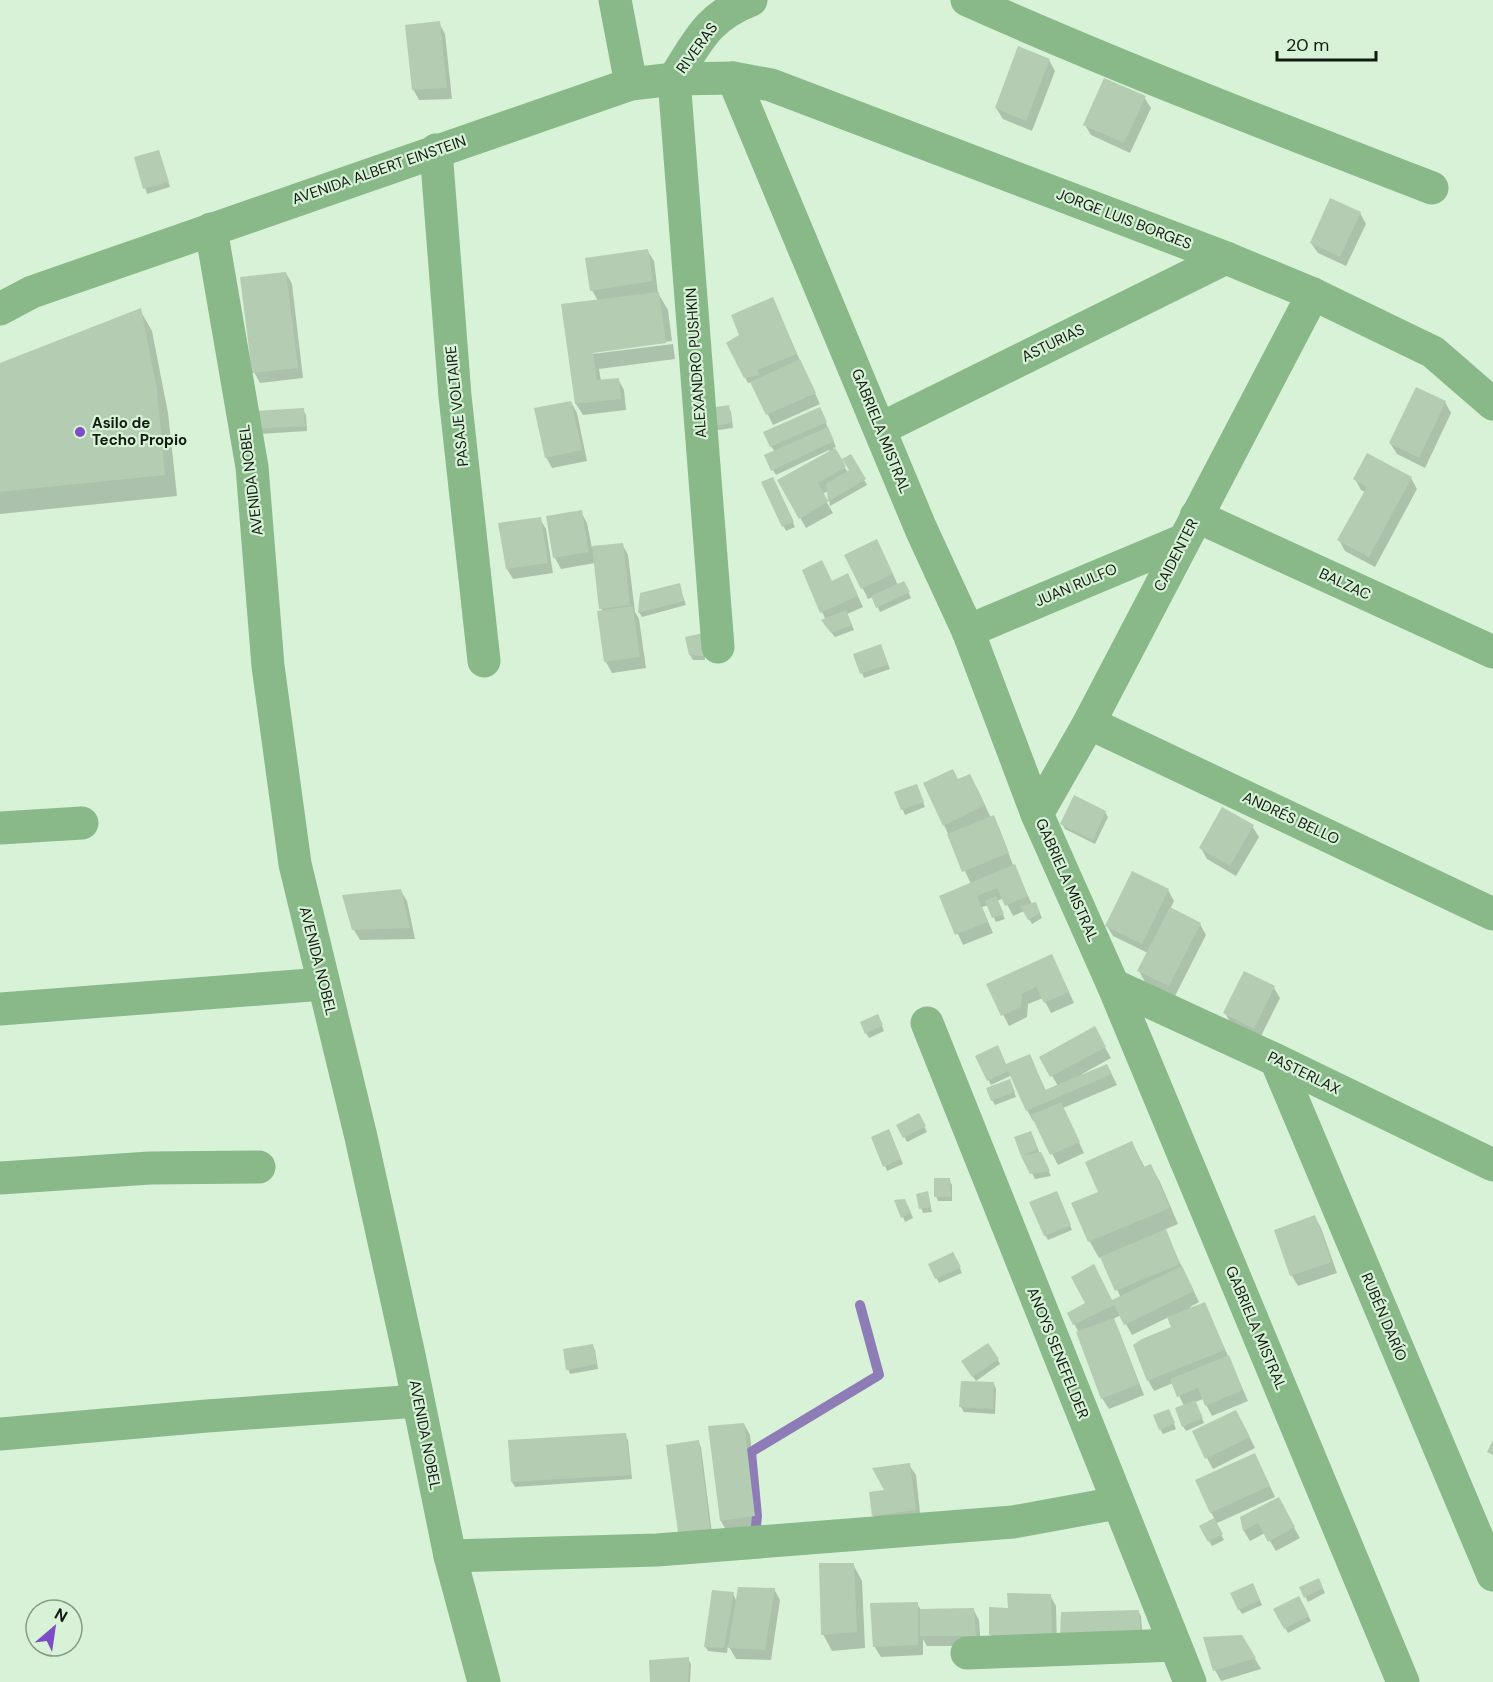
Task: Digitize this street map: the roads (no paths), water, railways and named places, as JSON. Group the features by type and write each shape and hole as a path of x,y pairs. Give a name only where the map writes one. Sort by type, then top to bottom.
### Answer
{"street":[{"path":"615,0 632,84"},
{"name":"RIVERAS","path":"674,79 714,21 731,8 751,0"},
{"path":"967,0 1156,81 1432,188"},
{"name":"AVENIDA ALBERT EINSTEIN","path":"0,309 32,292 436,150 632,84 674,79 733,78"},
{"name":"JORGE LUIS BORGES","path":"733,78 771,85 1226,258 1313,294 1432,352 1493,404"},
{"name":"GABRIELA MISTRAL","path":"733,78 921,529 968,631 1037,814 1113,985 1403,1682"},
{"name":"ALEXANDRO PUSHKIN","path":"674,79 718,647"},
{"name":"PASAJE VOLTAIRE","path":"436,150 454,396 484,661"},
{"name":"AVENIDA NOBEL","path":"211,229 252,467 268,666 295,864 361,1137 450,1556 484,1682"},
{"name":"ASTURIAS","path":"880,429 1226,258"},
{"name":"AVENIDA ALBERT EINSTEIN","path":"0,293 32,292"},
{"name":"CAIDENTER","path":"1037,814 1089,723 1313,294"},
{"name":"JUAN RULFO","path":"968,631 1190,528"},
{"name":"BALZAC","path":"1190,528 1493,652"},
{"name":"ANDRÉS BELLO","path":"1089,723 1493,914"},
{"path":"0,828 82,823"},
{"path":"0,1009 323,984"},
{"name":"PASTERLAX","path":"1113,985 1276,1060 1493,1165"},
{"name":"ANOYS SENEFELDER","path":"927,1023 1190,1682"},
{"name":"RUBÉN DARÍO","path":"1276,1060 1493,1575"},
{"path":"0,1178 150,1168 259,1167"},
{"path":"0,1434 418,1401"},
{"path":"450,1556 657,1550 1013,1522 1118,1503"},
{"path":"967,1653 1175,1645"}],"waterway":[{"path":"756,1526 751,1452 879,1375 860,1305"}],"place":[{"name":"Asilo de Techo Propio","path":"80,432"}]}
